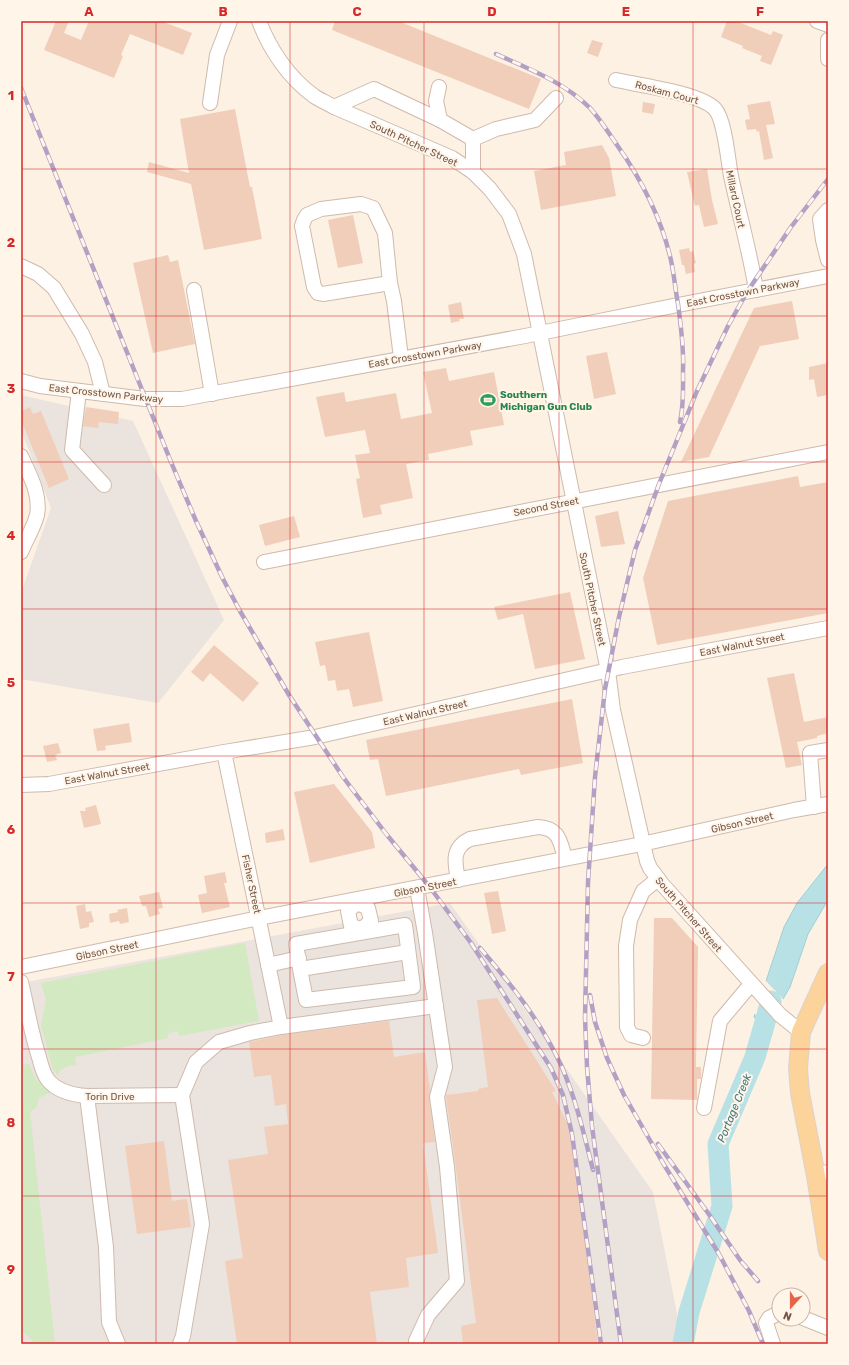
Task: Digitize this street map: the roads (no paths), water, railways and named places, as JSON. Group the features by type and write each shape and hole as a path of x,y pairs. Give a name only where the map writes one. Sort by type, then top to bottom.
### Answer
{"main road":[{"path":"828,972 801,1032 798,1069 800,1093 822,1174 828,1251"}],"street":[{"path":"210,103 217,54 230,21"},
{"name":"South Pitcher Street","path":"260,21 272,48 280,61 299,84 315,97 334,107 452,158 473,172 490,189 509,214 524,252 608,671 613,710 642,844 650,868 658,879 756,989 780,1015 801,1032"},
{"path":"817,21 828,25"},
{"path":"828,40 828,59"},
{"name":"Roskam Court","path":"616,80 677,93 697,99 715,109"},
{"path":"439,87 436,101 440,120"},
{"path":"334,107 374,89 440,120 473,139"},
{"path":"473,139 496,129 535,120 556,98"},
{"name":"Millard Court","path":"715,109 722,125 731,176 756,290"},
{"path":"473,139 473,172"},
{"path":"390,284 332,294 318,293 314,287 302,226 307,215 321,209 361,204 373,208 385,233 400,358"},
{"path":"828,210 820,219 828,260"},
{"path":"21,266 38,274 54,288 82,334 95,362 103,394"},
{"name":"East Crosstown Parkway","path":"21,381 40,386 145,399 182,399 540,333 828,276"},
{"path":"194,290 212,394"},
{"path":"79,391 72,450 104,485"},
{"name":"Second Street","path":"264,562 828,452"},
{"path":"21,456 38,501 36,516 21,552"},
{"name":"East Walnut Street","path":"21,785 49,784 315,737 608,671 828,628"},
{"path":"814,807 810,753 828,750"},
{"name":"Fisher Street","path":"224,752 280,1022"},
{"name":"Gibson Street","path":"21,967 259,918 357,902 417,888 642,844 828,804"},
{"path":"458,880 455,860 458,849 463,843 470,839 538,827 546,827 555,832 560,840 565,858"},
{"path":"643,1038 631,1035 627,1027 626,946 630,920 638,900 643,891 658,879"},
{"path":"416,1344 428,1315 457,1281 447,1167 437,1097 445,1067 417,888"},
{"path":"357,902 368,908 371,921 362,931"},
{"path":"405,925 413,987 306,1000 296,944 362,931 405,925"},
{"path":"268,965 408,952"},
{"name":"Torin Drive","path":"21,982 35,1046 46,1076 55,1086 74,1095 87,1096 182,1095"},
{"path":"704,1108 720,1021 756,989"},
{"path":"180,1344 183,1336 202,1224 182,1095 196,1062 219,1042 280,1022 436,1006"},
{"path":"87,1096 106,1247 108,1322 118,1344"},
{"path":"771,1317 766,1323 773,1344"},
{"path":"811,1321 828,1328"}],"water":[{"path":"828,864 828,900 808,934 790,987 783,999 771,1037 754,1017 784,927 797,903"}],"waterway":[{"name":"Portage Creek","path":"683,1344 689,1312 722,1206 718,1144 755,1057 771,1001"}],"railway":[{"path":"496,54 558,83 580,99 601,121 642,184 661,226 666,241 678,304 683,354 683,403 680,422"},
{"path":"21,88 171,462 196,521 223,579 240,611 289,695 343,777 387,835 429,886 471,943 551,1068 563,1095 572,1134 601,1344"},
{"path":"621,1344 592,1126 585,1018 588,882 595,777 605,689 619,617 635,550 659,484 697,391 728,326 747,292 791,227 828,179"},
{"path":"480,948 525,1004 553,1049 571,1091 593,1170"},
{"path":"590,995 595,1022 607,1058 624,1095 663,1163 719,1254 749,1311 763,1344"},
{"path":"658,1144 740,1260 758,1281"}],"place":[{"name":"Southern Michigan Gun Club","path":"488,400"}]}
